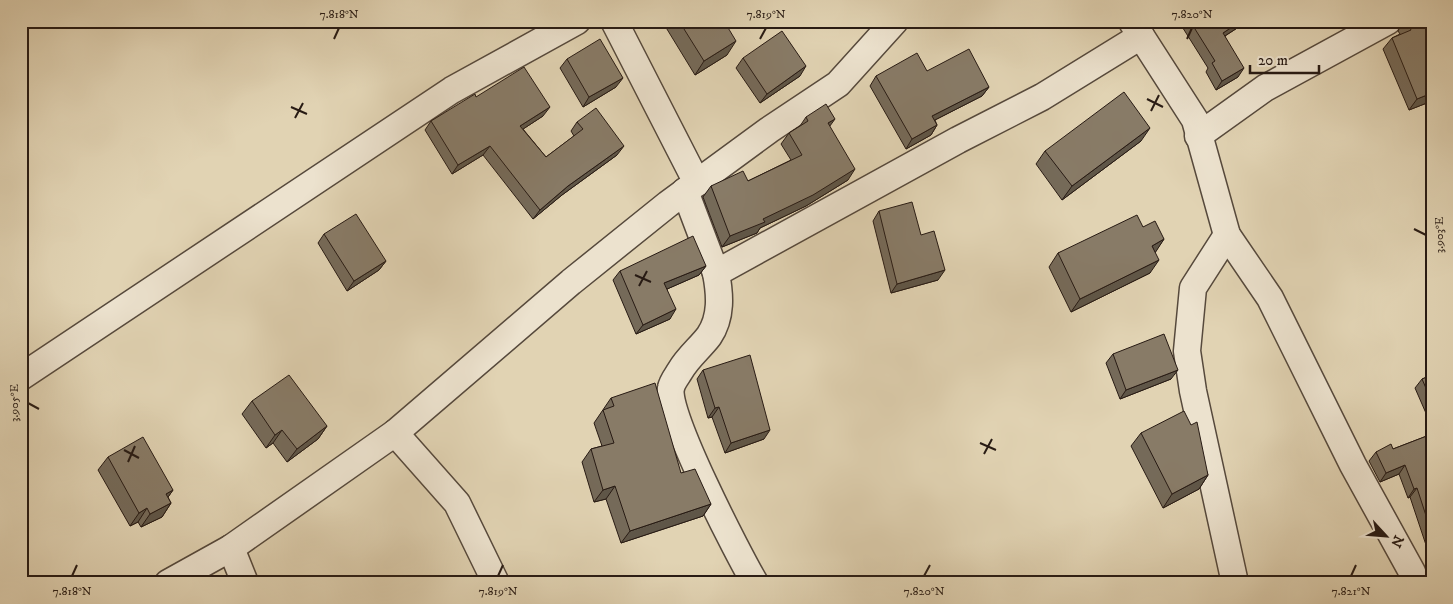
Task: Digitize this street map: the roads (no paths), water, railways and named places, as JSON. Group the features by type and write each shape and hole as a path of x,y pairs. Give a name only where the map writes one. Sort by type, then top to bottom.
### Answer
{"street":[{"path":"21,377 452,90 577,21"},
{"path":"614,21 691,187 716,273 719,303 715,324 708,336 686,361 670,388 671,404 734,549 755,583"},
{"path":"168,583 231,548 395,433 571,282 691,187 838,84 895,21"},
{"path":"1198,136 1265,88 1388,21"},
{"path":"716,273 940,150 1042,97 1136,28 1195,120 1227,235 1270,298 1353,465 1412,572 1416,583"},
{"path":"1227,235 1193,288 1187,351 1193,392 1235,583"},
{"path":"395,433 457,503 496,583"},
{"path":"231,548 245,583"}]}
